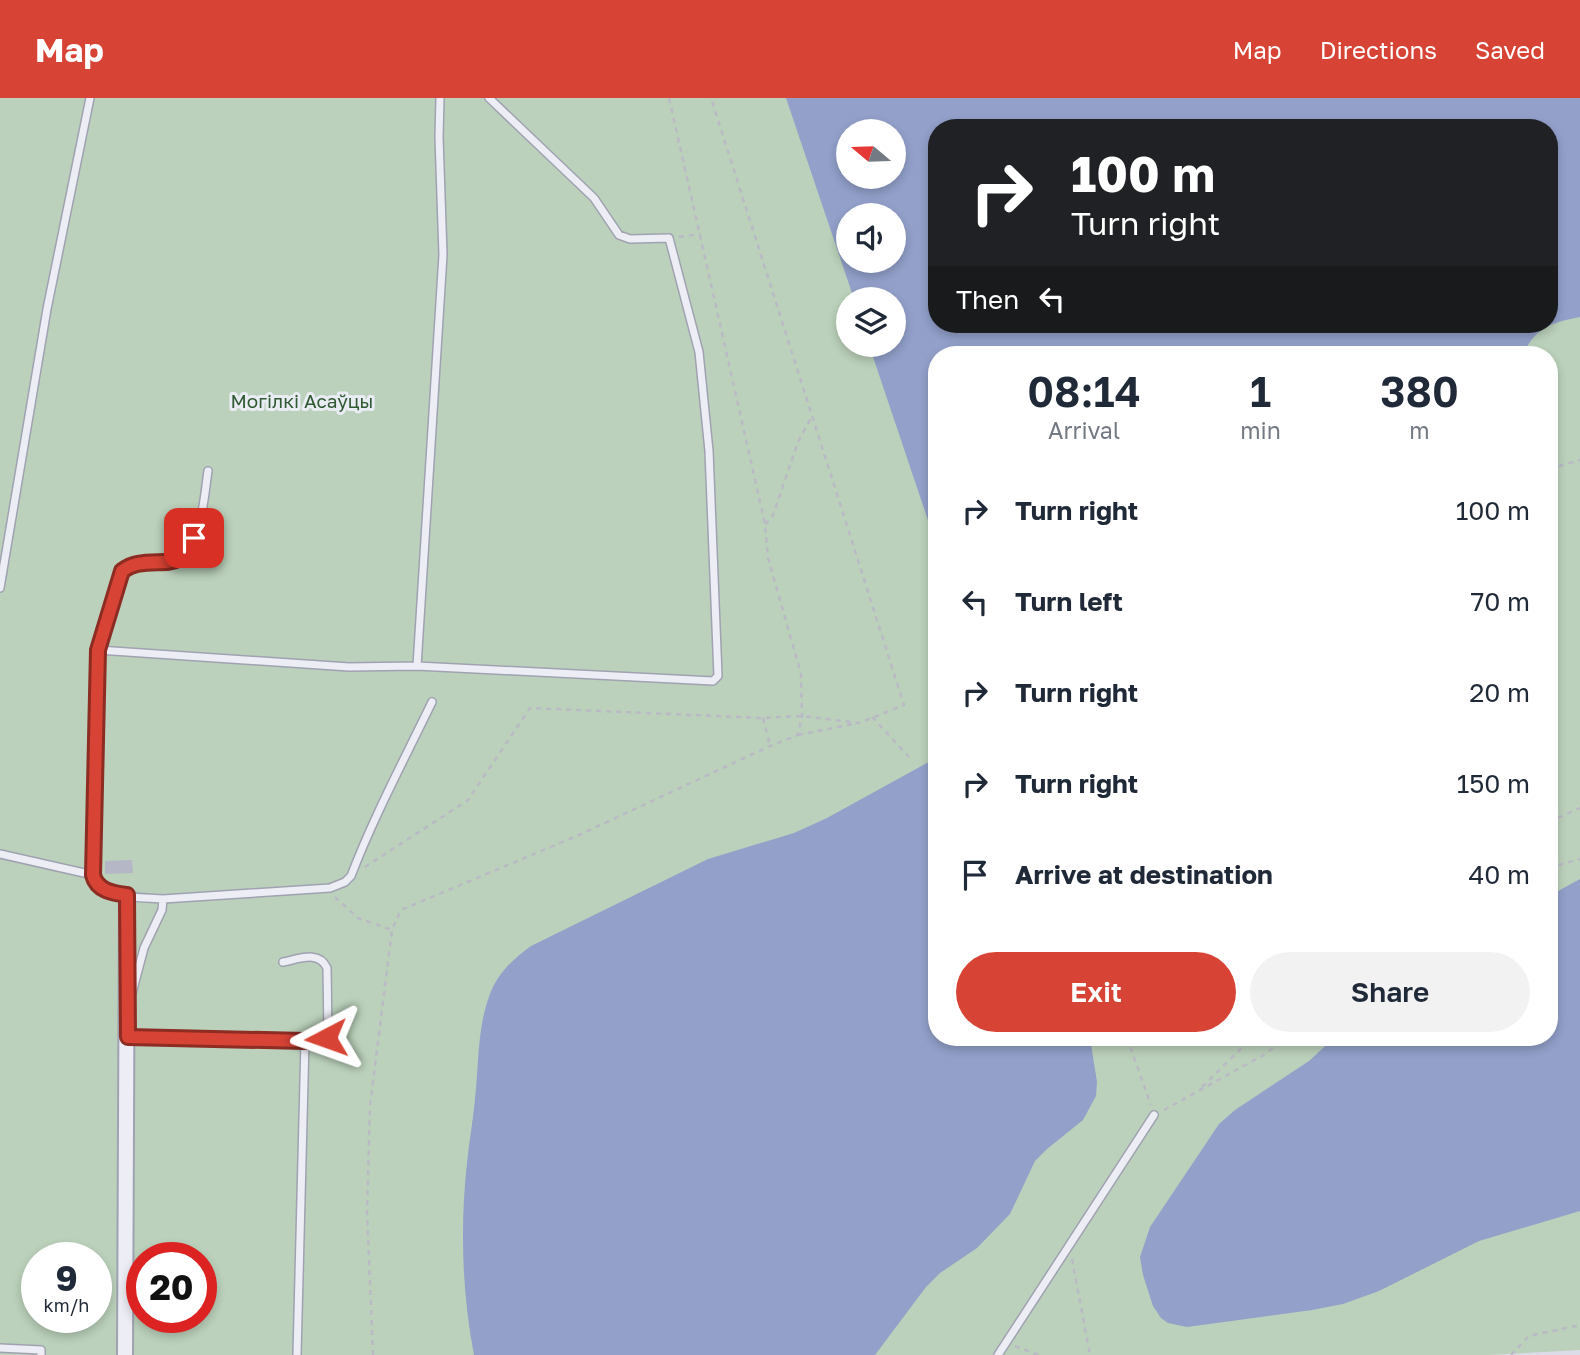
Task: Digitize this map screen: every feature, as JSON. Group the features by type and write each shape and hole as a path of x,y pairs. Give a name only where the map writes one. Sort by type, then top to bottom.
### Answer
{"street":[{"path":"125,1355 127,895"}],"lane":[{"path":"0,588 3,544 90,98"},
{"path":"416,666 443,255 440,98"},
{"path":"98,650 349,667 416,666 713,681 718,676 709,451 699,352 669,238 629,239 619,235 594,198 489,98"},
{"path":"208,471 199,524 189,551 175,561 137,564 122,571 98,650 93,875 101,888 112,893 163,900 330,888 345,882 351,876 372,821 388,795 432,702"},
{"path":"0,854 93,875"},
{"path":"128,1012 144,948 162,909 163,900"},
{"path":"128,1037 321,1041 328,1033 327,968 317,956 283,962"},
{"path":"296,1355 305,1041"},
{"path":"998,1355 1154,1115"},
{"path":"0,1348 41,1350 41,1355"}],"path":[{"path":"669,98 765,524 768,558 801,674 802,716 798,735"},
{"path":"669,238 701,234"},
{"path":"765,524 772,518 798,442 813,415"},
{"path":"1558,466 1580,460"},
{"path":"872,717 909,757"},
{"path":"764,719 770,746"},
{"path":"373,1355 367,1213 370,1106 392,930 401,910 579,835 770,746 798,735 859,723"},
{"path":"1558,818 1580,808"},
{"path":"1558,866 1580,859"},
{"path":"330,888 337,901 358,918 392,930"},
{"path":"1130,1046 1154,1115 1266,1053 1274,1046"},
{"path":"1200,1090 1244,1046"},
{"path":"1069,1245 1090,1355"},
{"path":"1511,1355 1529,1336 1580,1325"},
{"path":"1006,1343 1038,1355"}],"green space":[{"name":"Могілкі Асаўцы","path":"0,98 1580,98 1580,1350 1488,1355 0,1355"}],"water":[{"path":"786,98 1580,98 1580,317 1558,322 1558,119 928,119 928,333 1538,333 1528,346 928,346 928,520 873,357 906,357 906,287 850,287 845,273 906,273 906,203 836,203 836,246"},
{"path":"928,762 928,1046 1091,1046 1097,1082 1096,1096 1083,1120 1035,1161 1010,1214 977,1248 940,1273 926,1287 875,1355 474,1355 465,1284 465,1187 479,1046 493,986 512,961 531,946 708,859 794,833 827,818"},
{"path":"1580,879 1580,1211 1479,1241 1379,1291 1343,1304 1187,1327 1168,1323 1161,1318 1153,1306 1140,1257 1150,1227 1219,1124 1235,1110 1309,1061 1325,1046 1558,1046 1558,891"}],"building":[{"path":"132,860 133,873 105,874 105,861"}],"route":[{"path":"194,538 189,551 175,561 137,564 122,571 98,650 93,875 101,888 127,895 128,1037 305,1041 321,1041 326,1038"}]}
